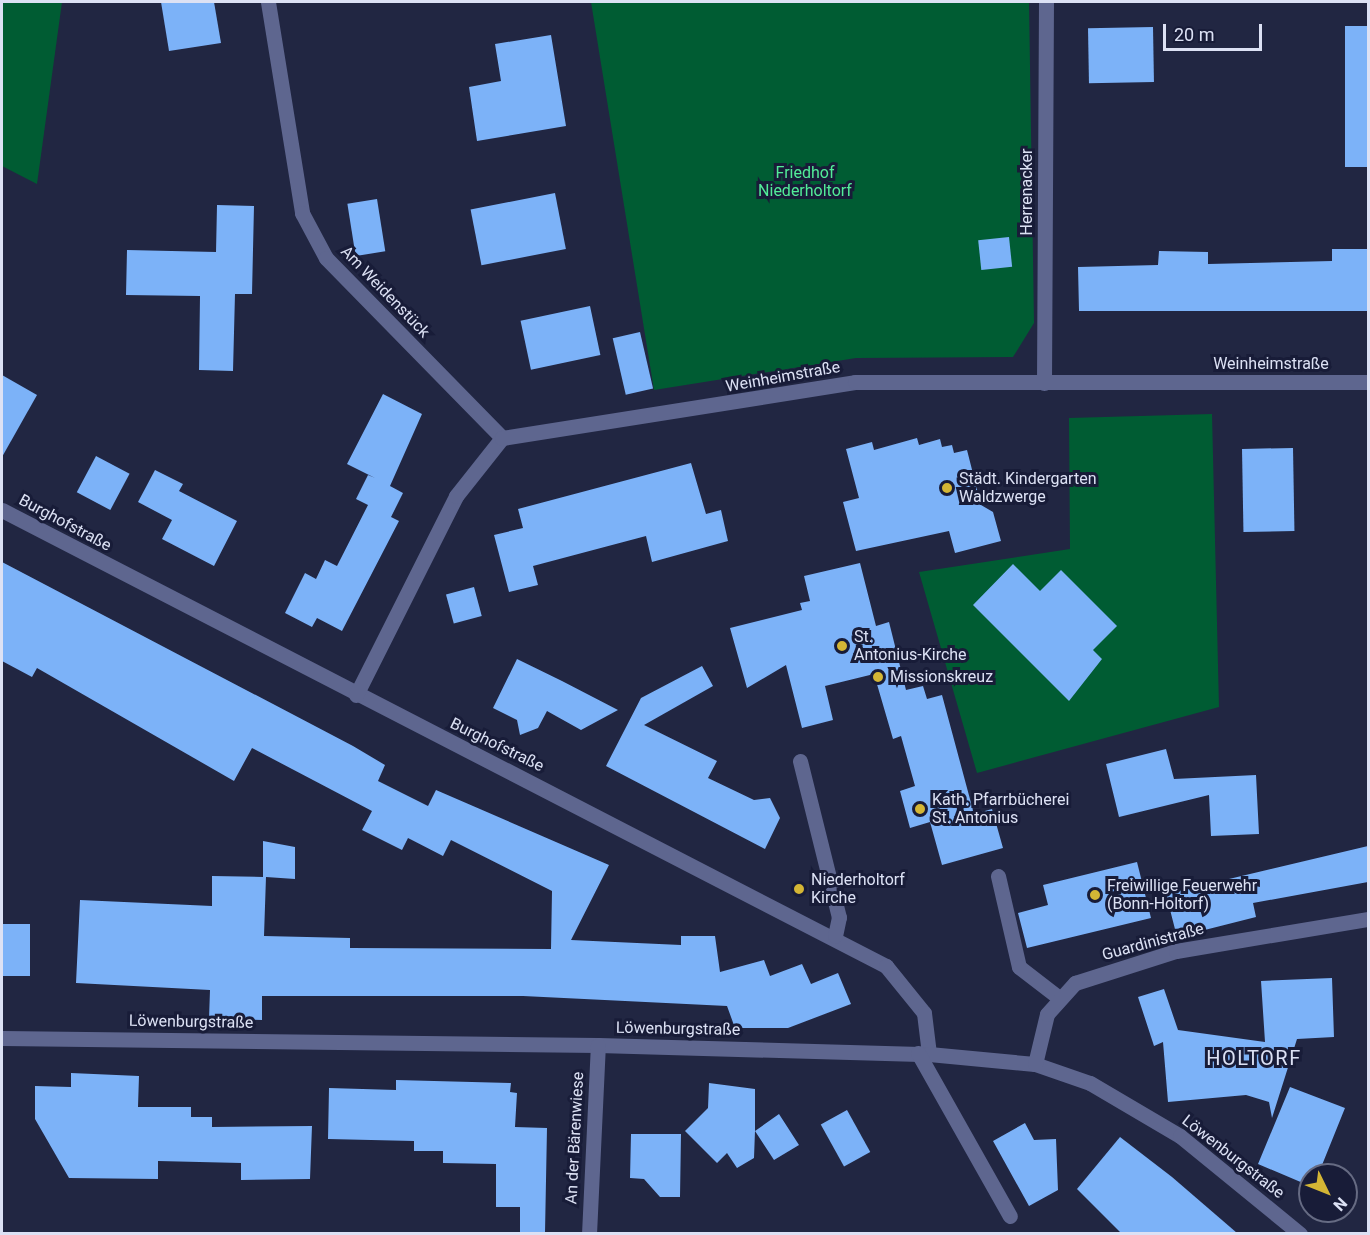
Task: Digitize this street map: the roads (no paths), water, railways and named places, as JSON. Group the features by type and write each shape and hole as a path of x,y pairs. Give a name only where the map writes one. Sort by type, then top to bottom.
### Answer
{"street":[{"name":"Am Weidenstück","path":"268,2 302,213 326,258 502,438"},
{"name":"Herrenacker","path":"1044,382 1046,2"},
{"name":"Weinheimstraße","path":"502,438 855,382 1368,382"},
{"path":"356,695 456,496 502,438"},
{"name":"Burghofstraße","path":"2,510 356,695 835,936 886,966 924,1013 923,1054"},
{"path":"800,761 839,917 835,936"},
{"path":"998,876 1019,967 1058,997"},
{"name":"Guardinistraße","path":"1035,1064 1047,1014 1058,997 1075,983 1176,951 1368,919"},
{"name":"Löwenburgstraße","path":"2,1038 598,1045 923,1054 1035,1064 1090,1083 1180,1136 1300,1233"},
{"name":"An der Bärenwiese","path":"589,1233 598,1045"},
{"path":"923,1054 1010,1216"}],"place":[{"name":"Städt. Kindergarten Waldzwerge","path":"947,488"},
{"name":"St. Antonius-Kirche","path":"842,646"},
{"name":"Missionskreuz","path":"878,677"},
{"name":"Kath. Pfarrbücherei St. Antonius","path":"920,809"},
{"name":"Niederholtorf Kirche","path":"799,889"},
{"name":"Freiwillige Feuerwehr (Bonn-Holtorf)","path":"1095,895"}],"district":[{"name":"HOLTORF","path":"1254,1058"}],"park label":[{"name":"Friedhof Niederholtorf","path":"805,182"}]}
